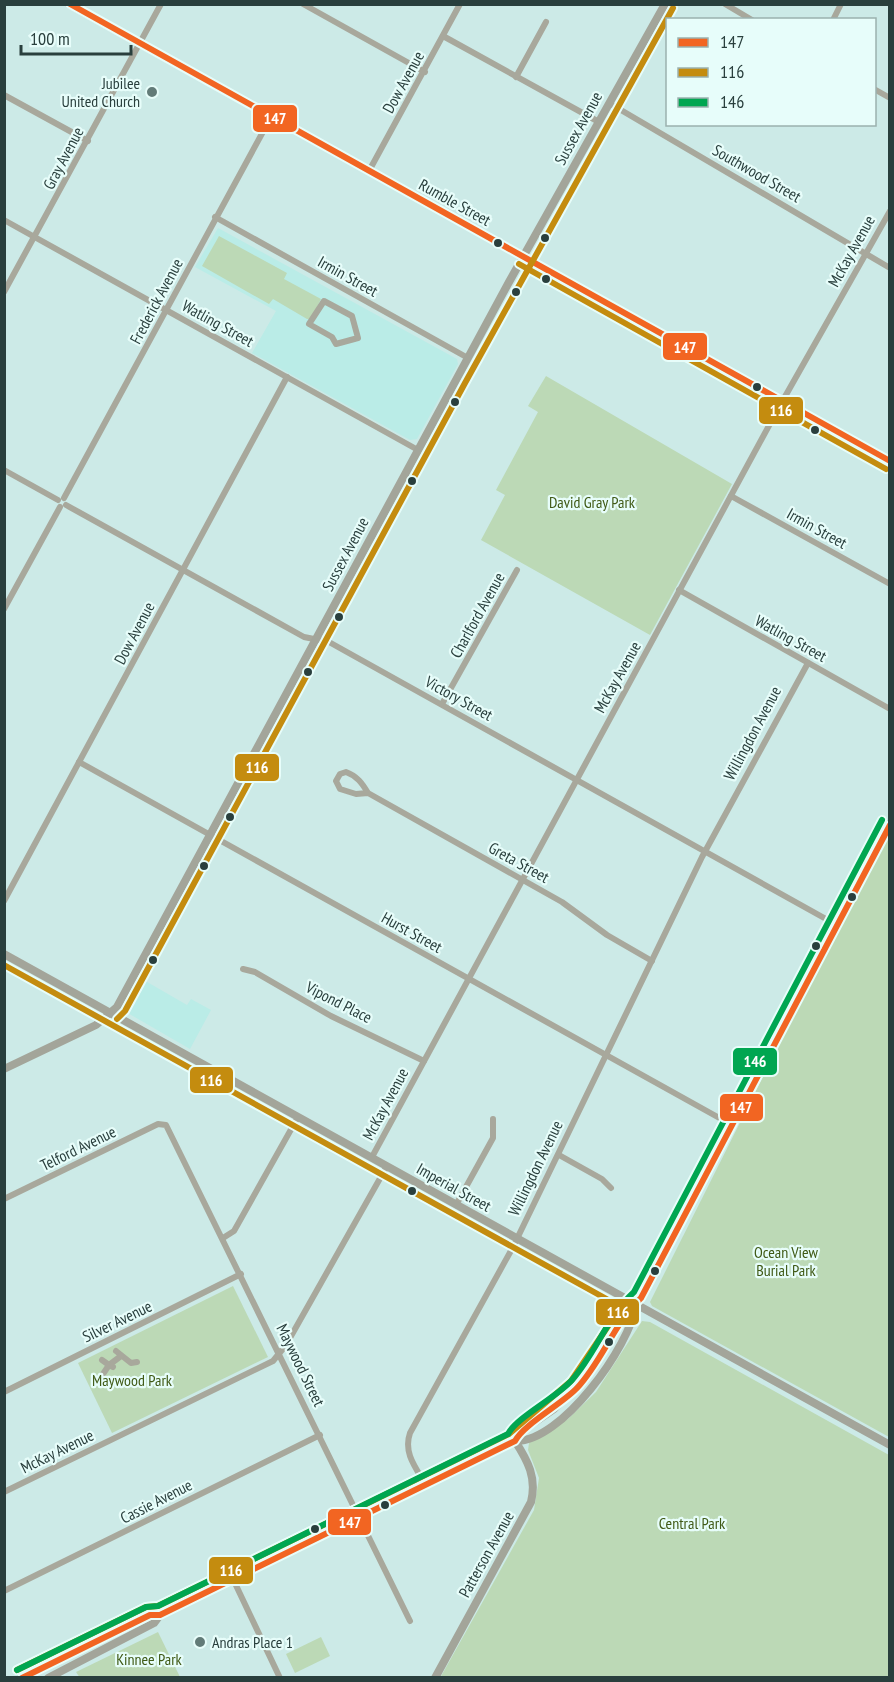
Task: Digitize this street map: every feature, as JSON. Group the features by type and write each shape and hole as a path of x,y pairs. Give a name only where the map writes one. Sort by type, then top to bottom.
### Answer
{"street":[{"name":"Rumble Street","path":"69,4 890,461"},
{"name":"Gray Avenue","path":"4,292 161,4"},
{"path":"303,4 425,72"},
{"name":"Dow Avenue","path":"369,171 425,72 460,4"},
{"name":"Sussex Avenue","path":"4,1069 96,1025 118,1004 523,256 665,4"},
{"path":"725,4 749,18"},
{"path":"834,18 841,4"},
{"path":"516,77 546,22"},
{"path":"443,36 599,122"},
{"path":"876,90 890,98"},
{"path":"4,95 88,141"},
{"name":"Southwood Street","path":"609,103 890,268"},
{"name":"Frederick Avenue","path":"4,609 271,117"},
{"name":"McKay Avenue","path":"372,1157 782,401 890,211"},
{"name":"Irmin Street","path":"215,218 468,358"},
{"name":"Watling Street","path":"4,220 418,450"},
{"path":"324,301 352,316 358,338 336,344 332,337 309,324 324,301"},
{"name":"Dow Avenue","path":"4,901 287,377"},
{"name":"Victory Street","path":"4,470 304,637 329,642 706,850 835,924"},
{"name":"Irmin Street","path":"731,496 890,584"},
{"name":"Charlford Avenue","path":"442,705 517,570"},
{"name":"Watling Street","path":"680,591 890,709"},
{"name":"Willingdon Avenue","path":"426,1485 408,1452 407,1443 410,1434 517,1239 706,850 808,663"},
{"name":"Hurst Street","path":"79,762 732,1125"},
{"name":"Greta Street","path":"368,793 356,794 340,789 336,781 340,774 346,772 352,774 361,781 368,793 570,907 607,935 652,961"},
{"path":"21,1677 150,1615 160,1615 515,1441 519,1433 566,1399 588,1375 625,1313 636,1305 835,924 890,824"},
{"name":"Imperial Street","path":"4,954 890,1445"},
{"name":"Vipond Place","path":"243,969 255,972 331,1016 424,1061"},
{"path":"223,1238 234,1231 298,1117"},
{"path":"456,1205 493,1137 494,1119"},
{"name":"Maywood Street","path":"164,1123 241,1274 410,1621"},
{"name":"Telford Avenue","path":"4,1199 164,1123"},
{"path":"559,1155 602,1179 611,1188"},
{"name":"McKay Avenue","path":"4,1492 273,1361 280,1354 387,1166"},
{"name":"Silver Avenue","path":"4,1392 241,1274"},
{"path":"102,1360 111,1366"},
{"path":"100,1374 111,1366 126,1360"},
{"name":"Cassie Avenue","path":"4,1591 320,1435"},
{"name":"Patterson Avenue","path":"435,1677 531,1502 534,1484 531,1470 515,1441"},
{"path":"233,1580 280,1677"},
{"path":"48,1677 154,1623 160,1615"}],"shaded area":[{"path":"218,228 457,359 458,364 417,439 410,440 252,353 276,311 195,267"},
{"path":"142,979 187,1005 191,999 211,1010 190,1049 126,1012"}],"green space":[{"path":"219,236 287,273 284,279 321,299 311,319 307,319 273,299 269,304 202,266"},
{"name":"David Gray Park","path":"546,376 732,484 650,635 481,540 505,495 496,490 538,412 528,406"},
{"name":"Ocean View Burial Park","path":"889,835 889,1437 652,1306 650,1302 812,979"},
{"name":"Maywood Park","path":"233,1286 268,1357 112,1433 78,1363"},
{"name":"Central Park","path":"642,1321 650,1322 889,1455 889,1677 440,1678 534,1510 539,1478 528,1450 529,1443 568,1419 596,1392"},
{"name":"Kinnee Park","path":"158,1632 180,1677 80,1678 76,1672"},
{"path":"321,1637 330,1656 295,1673 286,1654"}],"transit line":[{"name":"147","path":"70,4 890,461"},
{"name":"116","path":"667,18 673,8"},
{"name":"116","path":"117,1019 125,1011 465,383 666,21"},
{"name":"116","path":"519,264 886,469"},
{"name":"146","path":"17,1670 146,1607 158,1606 508,1434 520,1421 565,1387 588,1358 616,1312 634,1292 882,820"},
{"name":"147","path":"22,1678 150,1615 160,1615 515,1441 526,1428 577,1388 594,1366 623,1319 641,1298 890,825"},
{"name":"116","path":"4,965 621,1307 571,1381 509,1434 158,1606 146,1607 17,1670"}],"place":[{"name":"Jubilee United Church","path":"152,92"},
{"name":"Andras Place 1","path":"200,1642"}]}
